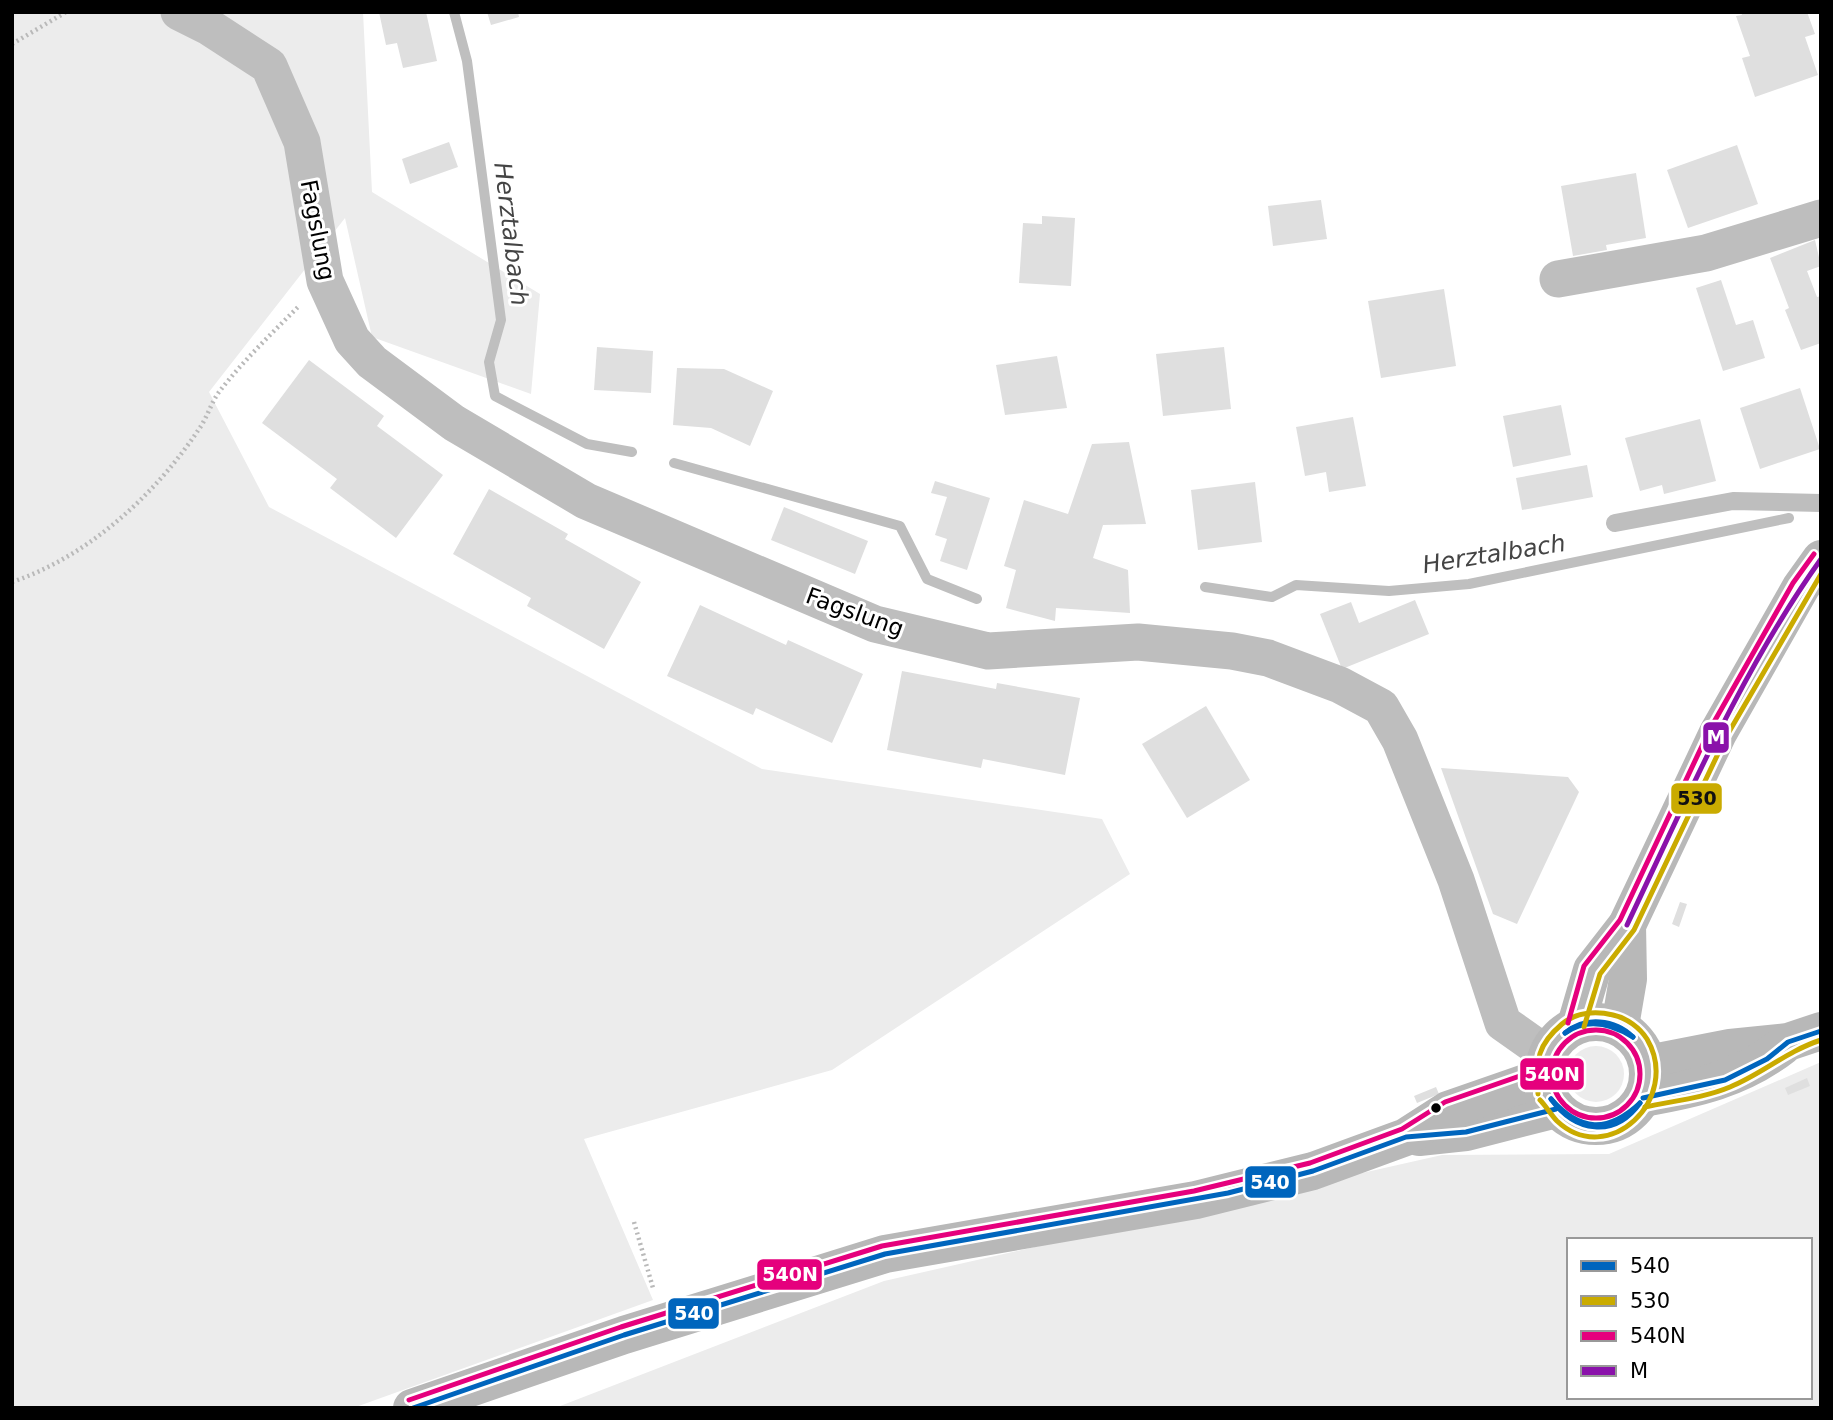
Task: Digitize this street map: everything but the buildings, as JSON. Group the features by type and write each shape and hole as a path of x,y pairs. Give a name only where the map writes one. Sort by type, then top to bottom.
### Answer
{"main road":[{"path":"1576,1025 1592,970 1627,925 1718,733 1821,559"},
{"path":"1620,1026 1628,979 1627,925"},
{"path":"1604,1022 1620,1026 1642,1048 1646,1081 1633,1112 1619,1122 1603,1127 1586,1126 1570,1120 1549,1080 1554,1042 1576,1025 1604,1022"},
{"path":"1646,1081 1725,1080 1757,1065 1804,1037"},
{"path":"412,1408 678,1318 885,1254 1228,1193 1313,1171 1406,1137 1448,1110 1549,1080"}],"street":[{"name":"Fagslung","path":"194,20 269,66 302,142 325,281 352,340 372,362 454,423 586,501 875,624 988,651 1138,642 1194,645 1268,658 1363,695 1381,707 1400,740 1456,880 1503,1023 1549,1080"},
{"path":"1558,279 1717,251 1821,218"}],"lane":[{"path":"1615,523 1732,501 1821,503"}],"path":[{"path":"12,44 66,12"},
{"path":"12,582 64,557 132,508 176,461 201,428 217,394 258,347 325,281"},
{"path":"634,1222 648,1277 660,1299 678,1318"}],"shaded area":[{"path":"12,12 363,12 372,192 540,294 531,394 372,337 345,218 209,392 269,507 762,769 1102,819 1130,874 832,1070 584,1139 653,1300 353,1408 12,1408"},
{"path":"1590,1046 1602,1046 1616,1054 1624,1068 1622,1085 1616,1094 1602,1102 1590,1102 1573,1090 1568,1080 1568,1068 1580,1051"},
{"path":"1821,1062 1821,1408 555,1408 884,1281 1442,1155 1609,1154"}],"waterway":[{"name":"Herztalbach","path":"454,12 467,61 501,320 489,362 495,396 587,444 632,452"},
{"name":"Herztalbach","path":"674,463 900,526 927,579 977,599"},
{"name":"Herztalbach","path":"1205,587 1272,597 1296,585 1389,591 1469,584 1789,518"}],"transit line":[{"name":"540N","path":"1568,1023 1584,966 1620,920 1710,729 1793,583 1814,554"},
{"name":"M","path":"1627,925 1740,691 1765,646 1821,559"},
{"name":"530","path":"1584,1027 1600,974 1634,930 1726,737 1821,574"},
{"name":"530","path":"1538,1094 1538,1063 1542,1048 1553,1032 1573,1017 1593,1013 1618,1016 1633,1024 1647,1039 1655,1062 1655,1084 1647,1104 1634,1120 1617,1132 1598,1137 1577,1134 1557,1121 1540,1100"},
{"name":"540","path":"1565,1033 1582,1024 1600,1022 1618,1026 1633,1037"},
{"name":"540","path":"1565,1033 1582,1025 1599,1024 1633,1037"},
{"name":"540N","path":"1596,1030 1613,1034 1627,1043 1636,1057 1640,1074 1636,1091 1627,1105 1613,1114 1596,1118 1579,1114 1565,1105 1556,1091 1552,1074 1556,1057 1565,1043 1579,1034 1596,1030"},
{"name":"540","path":"1643,1098 1725,1080 1767,1059 1788,1042 1821,1031"},
{"name":"530","path":"1645,1107 1720,1091 1821,1040"},
{"name":"540N","path":"409,1400 621,1327 882,1246 1194,1191 1310,1163 1402,1129 1445,1102 1540,1069"},
{"name":"540","path":"1551,1099 1573,1118 1594,1125 1617,1120 1640,1103"},
{"name":"540","path":"1551,1099 1571,1119 1595,1127 1618,1122 1630,1115 1640,1103"},
{"name":"540","path":"413,1408 624,1335 885,1254 1228,1193 1313,1171 1406,1137 1466,1132 1556,1109"}]}
